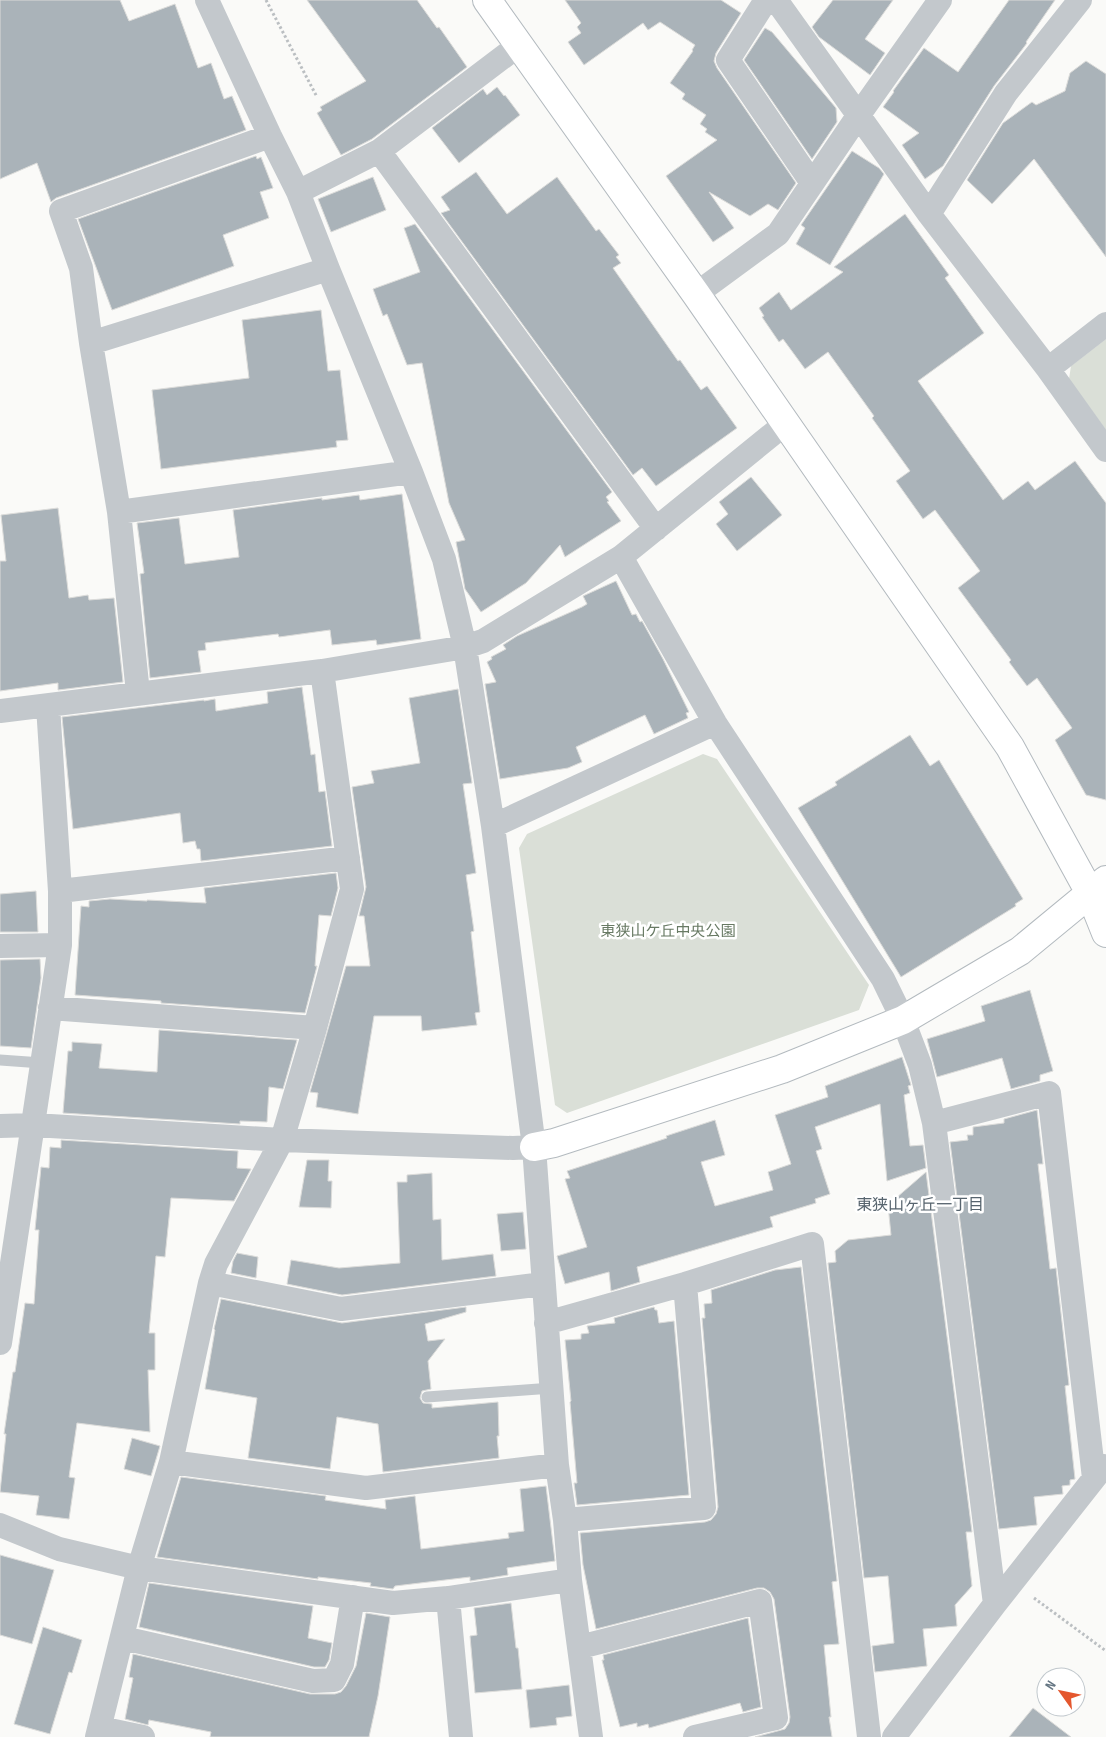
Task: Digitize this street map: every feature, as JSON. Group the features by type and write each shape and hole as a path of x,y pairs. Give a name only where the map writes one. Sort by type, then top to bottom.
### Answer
{"street":[{"path":"207,0 298,192 411,472 444,559 464,647 493,826 534,1146 556,1465 565,1520 570,1580 591,1737"},
{"path":"487,0 696,294 1010,747 1098,887 1106,933"},
{"path":"766,0 728,60 812,184"},
{"path":"776,0 929,214 1048,369 1106,450"},
{"path":"696,294 778,234 940,0"},
{"path":"929,214 1006,93 1080,0"},
{"path":"298,192 379,151 519,45"},
{"path":"138,693 119,512 91,343 81,268 61,211 270,136"},
{"path":"379,151 656,530"},
{"path":"91,343 328,269"},
{"path":"1048,369 1106,324"},
{"path":"0,711 322,671 464,647 483,641 621,557 785,424"},
{"path":"119,512 411,472"},
{"path":"621,557 715,723 883,979 903,1020 920,1065 934,1123 995,1604"},
{"path":"143,1737 98,1732 140,1568 171,1462 210,1283 216,1264 282,1140 352,888 322,671"},
{"path":"0,1344 60,946 60,891 48,706"},
{"path":"493,826 715,723"},
{"path":"60,891 348,858"},
{"path":"0,1126 34,1125 282,1140 513,1148 554,1143 782,1069 903,1020 1020,951 1098,887"},
{"path":"0,946 60,946"},
{"path":"50,1008 314,1028"},
{"path":"894,1737 995,1604 1100,1471 1049,1093 934,1123"},
{"path":"546,1323 685,1284 812,1244 869,1737"},
{"path":"210,1283 341,1309 543,1284"},
{"path":"565,1520 704,1508 685,1284"},
{"path":"171,1462 366,1488 556,1465"},
{"path":"0,1525 59,1549 140,1568 393,1603 448,1598 570,1580"},
{"path":"123,1638 313,1680 334,1680 342,1664 353,1597"},
{"path":"448,1598 461,1737"},
{"path":"580,1648 760,1601 776,1718 695,1737"}],"lane":[{"path":"0,1060 42,1062"},
{"path":"427,1398 552,1388"}],"path":[{"path":"266,0 317,97"},
{"path":"1013,1583 1106,1651"}],"green space":[{"path":"1106,339 1106,430 1069,379 1071,366"},
{"name":"東狭山ケ丘中央公園","path":"703,754 717,759 869,985 859,1010 567,1113 555,1105 519,848 527,834"}],"building":[{"path":"0,0 120,0 129,21 175,4 198,68 211,63 224,99 232,96 246,130 56,198 51,202 37,163 0,179"},
{"path":"307,0 417,0 467,67 372,139 341,155 317,113 322,110 320,107 366,81"},
{"path":"565,0 721,0 741,13 716,53 714,61 796,183 778,210 768,204 750,216 709,192 734,228 713,242 666,176 717,140 705,132 707,129 700,124 706,115 682,99 685,94 670,83 693,51 695,45 660,22 648,30 643,23 584,65 568,42 581,33 577,27 581,23"},
{"path":"833,0 893,0 865,39 885,53 870,75 819,37 812,27"},
{"path":"1009,0 1055,0 1027,43 994,86 943,166 925,179 902,145 919,133 883,107 924,48 958,72"},
{"path":"765,28 772,32 836,108 837,122 812,159 744,60"},
{"path":"1086,61 1106,74 1106,257 1034,159 992,204 967,180 1003,123 1032,102 1036,105 1065,91 1070,73"},
{"path":"497,87 520,115 459,163 432,128 483,89 487,95"},
{"path":"852,151 879,168 884,174 830,265 796,244 805,228 801,225"},
{"path":"256,156 257,159 261,157 273,188 260,192 269,218 223,235 234,266 112,310 78,219"},
{"path":"476,172 507,214 557,177 596,231 599,229 619,255 616,257 621,263 613,268 678,361 680,360 701,390 707,386 737,428 656,486 642,468 633,475 441,213 450,210 441,197"},
{"path":"373,177 386,210 331,232 318,199"},
{"path":"905,214 949,275 945,278 984,333 918,381 1003,500 1028,481 1035,490 1075,461 1106,503 1106,800 1086,795 1055,740 1072,728 1037,678 1027,686 1009,662 1011,660 958,588 980,571 935,510 923,519 896,481 910,471 872,418 874,416 828,352 805,369 783,339 779,342 762,317 764,316 759,308 779,292 791,310 843,272 834,267"},
{"path":"415,224 612,492 606,497 609,501 607,502 621,521 565,557 560,545 526,583 481,612 465,589 456,542 465,540 449,503 422,363 407,365 387,314 383,316 373,289 420,272 404,228"},
{"path":"321,310 328,371 340,370 348,440 336,441 337,447 161,469 152,390 249,378 242,320"},
{"path":"751,477 782,515 737,551 716,524 728,514 719,502"},
{"path":"402,494 421,639 377,645 376,640 332,645 330,630 279,637 278,634 205,643 206,650 198,651 201,672 150,678 140,574 144,573 137,523 179,518 185,564 239,557 233,510 322,498 322,500 359,495 360,500"},
{"path":"58,508 69,598 88,595 89,600 114,598 123,682 58,690 58,683 0,691 0,561 6,561 1,515"},
{"path":"616,581 632,615 636,614 640,622 642,621 663,659 689,712 686,713 688,718 654,734 645,715 576,747 582,762 568,768 500,779 485,684 496,682 487,662 492,659 491,657 506,649 503,645 517,636 582,607 587,604 583,596"},
{"path":"302,687 311,755 315,754 319,792 325,791 332,846 201,861 200,849 197,849 195,841 183,843 180,813 73,829 62,717 215,699 216,711 268,703 267,692"},
{"path":"458,689 472,783 463,784 476,873 466,875 474,931 471,932 480,1012 475,1013 477,1025 422,1031 421,1016 374,1016 358,1114 316,1107 318,1093 310,1092 346,966 370,966 364,916 359,916 366,887 352,787 374,783 371,771 420,763 409,698"},
{"path":"910,735 930,766 939,760 1023,899 1015,904 1016,906 901,977 798,808 837,785 835,782"},
{"path":"336,873 338,888 331,916 319,915 315,966 317,966 305,1013 75,995 81,906 89,907 89,901 110,899 206,903 204,888"},
{"path":"36,891 38,932 0,932 0,894"},
{"path":"40,959 41,978 31,1048 0,1046 0,960"},
{"path":"1030,990 1053,1071 1040,1075 1040,1081 1011,1089 1002,1058 937,1077 927,1039 985,1021 981,1006"},
{"path":"159,1030 297,1040 283,1089 269,1087 267,1122 240,1121 240,1124 63,1113 68,1051 72,1051 72,1042 102,1044 99,1068 157,1072"},
{"path":"902,1057 911,1085 908,1086 910,1093 904,1095 910,1146 923,1145 926,1168 887,1181 880,1104 815,1127 822,1149 816,1151 830,1194 815,1199 816,1203 770,1217 773,1227 637,1267 640,1282 611,1291 609,1272 565,1284 557,1256 587,1247 565,1179 570,1178 567,1171 715,1120 725,1155 701,1162 715,1206 773,1190 768,1172 791,1164 775,1115 828,1097 825,1086"},
{"path":"1037,1110 1043,1164 1038,1164 1050,1269 1056,1268 1069,1385 1065,1386 1075,1479 1070,1480 1070,1485 1062,1486 1063,1494 1034,1497 1037,1525 999,1529 950,1142 968,1140 967,1135 973,1135 973,1127 1004,1123 1004,1119"},
{"path":"61,1140 238,1151 237,1168 251,1169 234,1201 171,1198 165,1257 156,1256 149,1333 155,1333 155,1370 148,1370 150,1432 77,1423 69,1477 75,1478 69,1519 36,1515 39,1496 0,1492 6,1434 4,1434 25,1303 34,1304 39,1230 35,1230 41,1167 49,1168 50,1147 61,1148"},
{"path":"307,1160 329,1160 328,1181 332,1181 331,1208 299,1207"},
{"path":"926,1172 972,1532 966,1532 972,1586 955,1605 957,1626 923,1629 927,1666 875,1672 872,1646 894,1643 888,1576 864,1578 828,1263 836,1262 835,1251 848,1240 891,1235 888,1205"},
{"path":"432,1173 433,1220 441,1219 442,1260 493,1254 496,1276 342,1295 287,1284 291,1260 339,1268 400,1263 397,1182 407,1182 407,1175"},
{"path":"523,1212 526,1249 501,1251 497,1214"},
{"path":"237,1253 258,1257 256,1278 231,1273 233,1261"},
{"path":"801,1267 837,1581 832,1582 839,1644 824,1645 832,1737 755,1737 785,1729 790,1717 774,1599 770,1592 764,1588 757,1588 596,1629 583,1565 580,1533 705,1522 711,1520 716,1514 718,1507 702,1318 705,1318 704,1304 712,1303 711,1290 775,1270"},
{"path":"221,1299 342,1323 466,1307 466,1312 425,1324 428,1341 445,1339 428,1361 431,1389 422,1391 420,1398 423,1403 432,1404 432,1408 498,1402 499,1436 497,1436 499,1458 383,1472 378,1424 337,1417 330,1469 248,1458 257,1398 205,1389 214,1329"},
{"path":"654,1307 657,1310 659,1323 674,1321 689,1495 577,1505 574,1483 577,1483 565,1340 581,1339 581,1334 589,1333 587,1326 615,1323 614,1318"},
{"path":"132,1438 160,1446 151,1476 124,1469"},
{"path":"181,1477 326,1496 325,1500 386,1509 385,1500 415,1496 421,1549 509,1538 508,1533 524,1531 520,1489 546,1486 555,1561 507,1568 508,1575 470,1581 470,1577 395,1586 393,1589 370,1586 371,1583 318,1577 318,1579 157,1557"},
{"path":"0,1555 54,1570 32,1644 0,1635"},
{"path":"149,1583 313,1606 308,1638 332,1643 329,1660 325,1667 314,1667 139,1627"},
{"path":"511,1603 522,1689 475,1693 470,1636 477,1635 474,1608"},
{"path":"366,1613 390,1617 378,1696 369,1737 210,1737 211,1732 149,1720 148,1725 125,1719 133,1678 129,1677 133,1654 310,1694 335,1694 341,1692 356,1666"},
{"path":"748,1618 761,1707 743,1712 740,1703 649,1728 648,1724 637,1727 637,1723 620,1727 602,1660 604,1660 603,1655"},
{"path":"43,1627 82,1640 72,1673 69,1672 50,1734 14,1724"},
{"path":"569,1685 572,1716 556,1718 557,1725 530,1728 526,1690"},
{"path":"1033,1708 1036,1710 1036,1717 1045,1717 1071,1737 1009,1737"}],"district":[{"name":"東狭山ヶ丘一丁目","path":"920,1204"}]}
